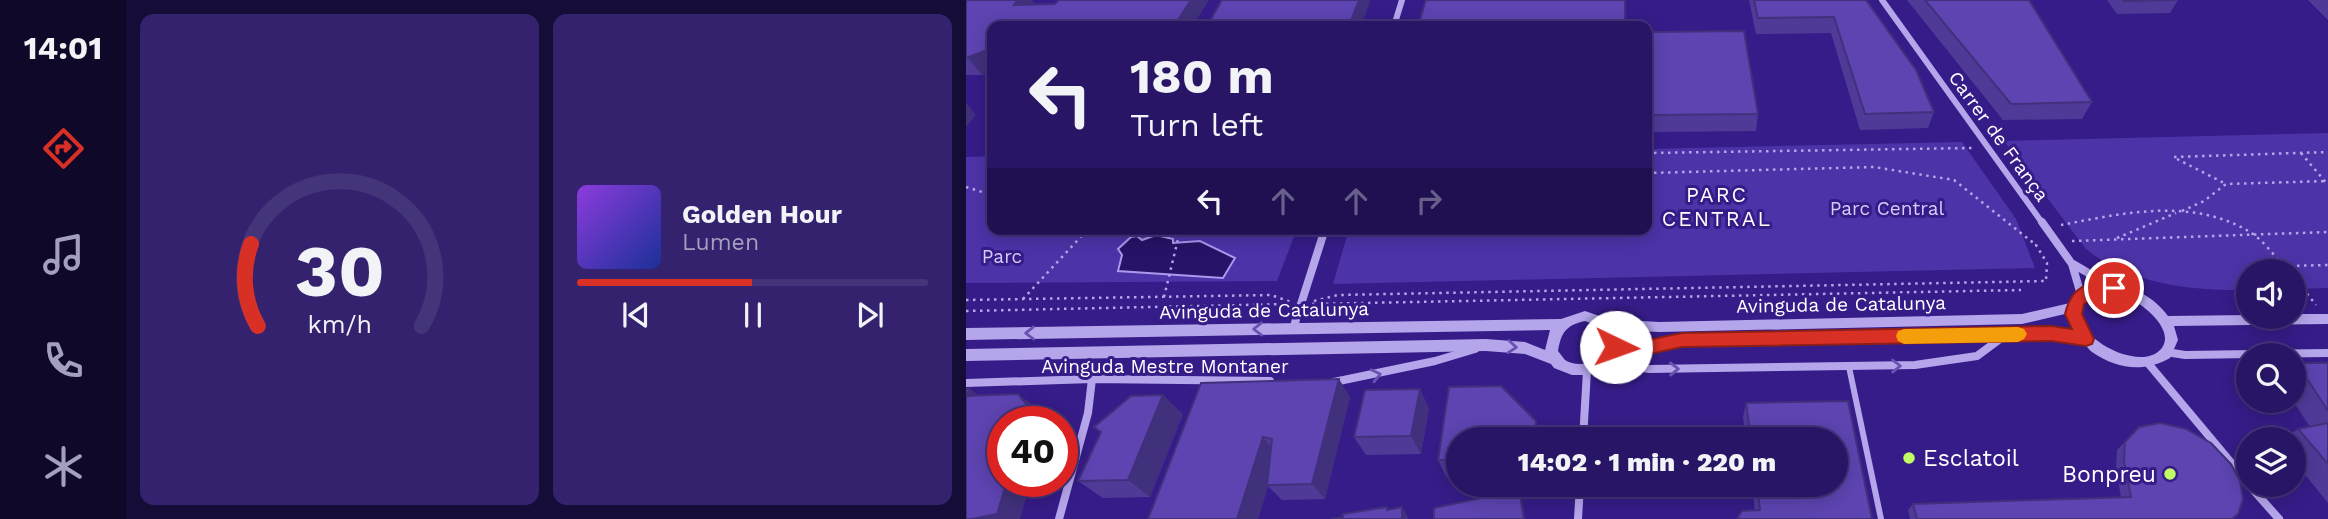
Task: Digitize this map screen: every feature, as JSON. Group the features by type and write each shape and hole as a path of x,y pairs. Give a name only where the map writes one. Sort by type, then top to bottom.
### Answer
{"street":[{"path":"1396,21 1402,0"},
{"name":"Carrer de França","path":"1882,0 1987,148 2058,242 2072,264 2077,301"},
{"path":"1293,329 1323,235"},
{"path":"2072,264 2114,288 2144,300 2165,321 2171,341 2166,352 2158,359 2147,362 2115,358 2086,339 2075,322 2077,301 2093,288 2114,288"},
{"name":"Avinguda de Catalunya","path":"1608,324 1659,327 2022,319 2077,301"},
{"path":"1586,316 1608,324 1616,338 1610,358 1587,371 1565,367 1557,360 1551,346 1556,330 1562,324 1586,316"},
{"path":"2165,321 2328,319"},
{"name":"Avinguda de Catalunya","path":"966,334 1562,324"},
{"name":"Avinguda de Catalunya","path":"1610,358 1682,340 2051,334 2086,339"},
{"path":"1610,358 1649,369 1915,365 1977,356 2006,335"},
{"path":"1329,382 1343,382 1434,361 1486,345"},
{"name":"Avinguda de Catalunya","path":"966,355 1486,345 1525,348 1557,360"},
{"path":"2166,352 2185,355 2328,353"},
{"path":"2147,362 2236,468"},
{"path":"1584,427 1587,371"},
{"path":"1059,519 1088,413 1092,379"},
{"name":"Avinguda Mestre Montaner","path":"966,383 1092,379 1274,381"},
{"path":"1578,519 1579,497"},
{"path":"2260,497 2278,519"}],"lane":[{"path":"1849,367 1881,519"}],"path":[{"path":"1652,153 1987,148"},
{"path":"2327,183 2226,184 2174,157 2328,152"},
{"path":"2301,153 2327,183"},
{"path":"966,300 1270,295 1300,304 1338,295 2046,281 2047,263 2036,244 1954,180 1874,167 1652,173"},
{"path":"2114,239 2204,201 2226,184"},
{"path":"966,187 987,193"},
{"path":"2046,227 2139,210 2207,214 2252,233 2276,259"},
{"path":"2036,244 2252,233 2328,232"},
{"path":"1023,299 1082,235"},
{"path":"1164,297 1168,277 1175,267 1178,235"},
{"path":"2306,266 2328,265"},
{"path":"966,311 2021,290"},
{"path":"2306,292 2328,319"}],"green space":[{"path":"2328,133 2328,288 2306,289 2306,259 2236,259 2236,290 2185,287 2122,271 2086,249 2004,141"},
{"name":"Parc Central","path":"1962,142 2016,219 2035,268 1333,284 1347,235 1652,235 1652,149"},
{"name":"Parc","path":"987,156 987,235 1295,235 1277,281 966,283 966,157"}],"shaded area":[{"path":"1156,235 1173,239 1173,243 1200,241 1235,258 1223,278 1118,271 1122,255 1118,249 1131,237 1137,236 1142,240"}],"building":[{"path":"966,0 1017,0 1014,5 1055,4 1059,0 1191,0 1177,21 987,21 987,50 966,58"},
{"path":"1222,0 1359,0 1351,21 1210,21"},
{"path":"1426,0 1625,0 1625,21 1420,21"},
{"path":"1754,0 1866,0 1916,70 1934,112 1865,114 1834,17 1758,18"},
{"path":"1925,0 2029,0 2092,102 2011,104"},
{"path":"1744,31 1758,114 1652,115 1652,32"},
{"path":"2306,363 2328,363 2328,411 2306,377"},
{"path":"1339,379 1312,484 1267,485 1272,439 1263,437 1237,519 1148,519 1201,383"},
{"path":"1501,386 1536,421 1536,427 1446,427 1446,460 1438,460 1449,387"},
{"path":"1420,389 1411,436 1354,437 1365,390"},
{"path":"1018,394 1028,406 987,406 987,497 1002,497 997,514 966,519 966,396"},
{"path":"1163,395 1128,480 1078,481 1101,432 1094,427 1131,396"},
{"path":"1848,401 1872,519 1737,519 1742,511 1760,510 1758,497 1848,497 1848,427 1749,427 1746,403"},
{"name":"Bonpreu","path":"2160,423 2186,429 2211,443 2231,464 2236,473 2236,497 2243,499 2238,514 2232,519 1917,519 1913,504 2131,497 2124,461 2125,442 2139,427"},
{"path":"2328,423 2328,464 2306,438 2306,427"},
{"path":"1486,497 1520,497 1524,519 1434,519 1434,508"},
{"path":"1387,507 1387,510 1402,507 1402,519 1331,519 1343,517 1343,514"}],"slow traffic":[{"path":"1904,336 2018,334"}],"place":[{"name":"Esclatoil","path":"1909,458"},
{"name":"Bonpreu","path":"2170,474"}],"district":[{"name":"PARC CENTRAL","path":"1717,207"}],"route":[{"path":"1616,347 1613,355 1648,345 1682,340 2051,334 2086,339 2073,314 2077,300 2093,288 2114,288"}]}
